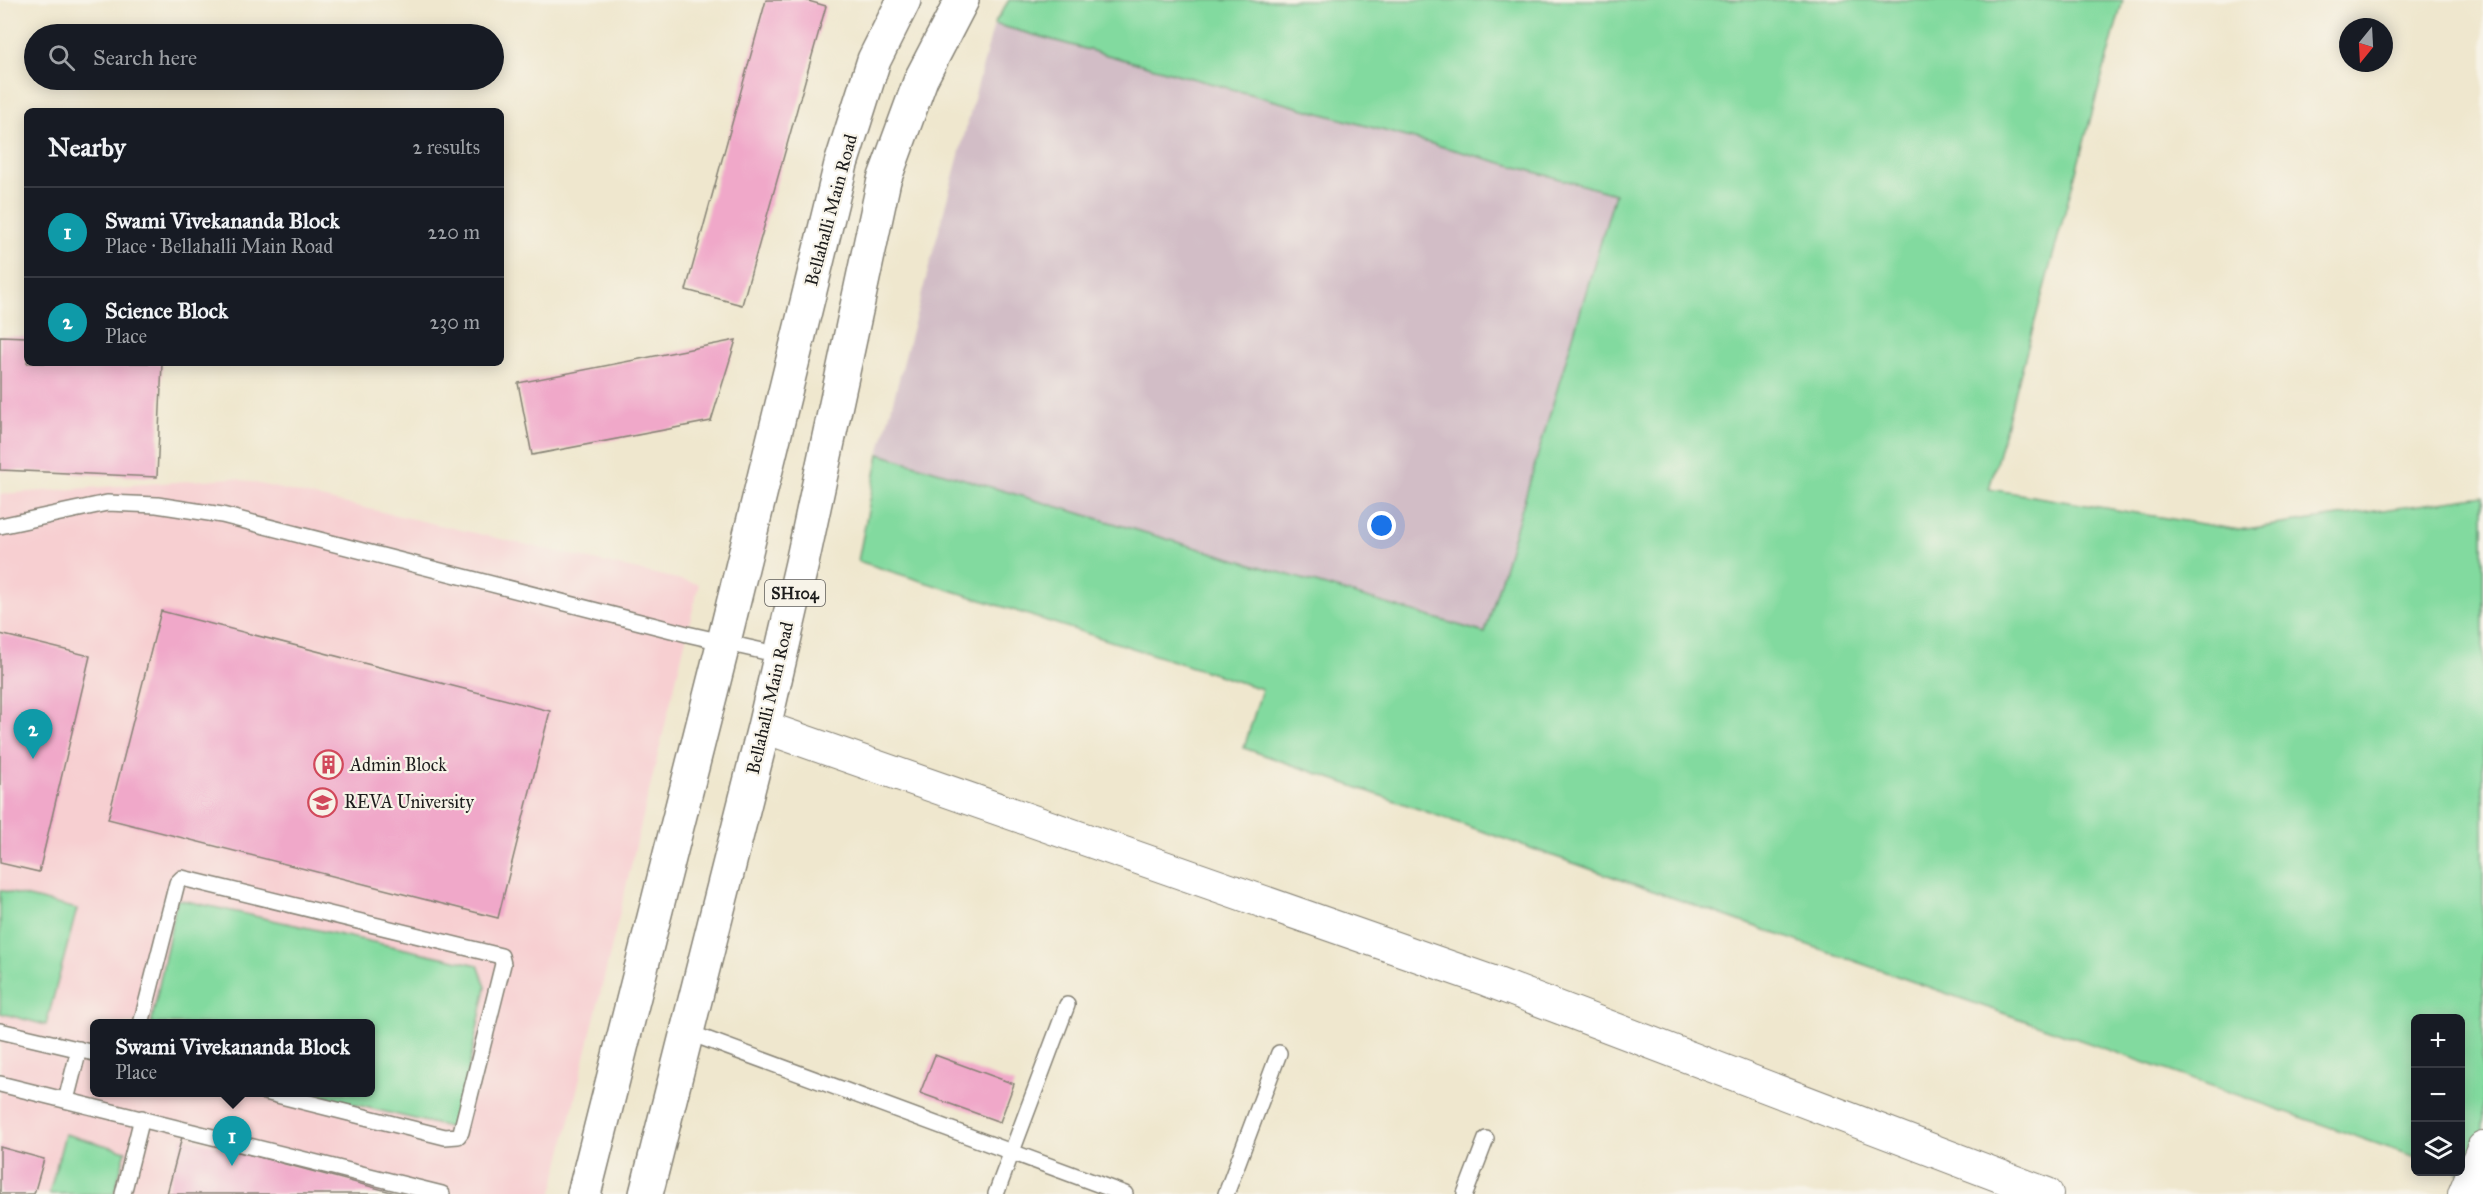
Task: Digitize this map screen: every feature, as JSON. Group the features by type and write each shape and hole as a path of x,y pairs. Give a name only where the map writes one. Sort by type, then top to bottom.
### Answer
{"main road":[{"name":"Bellahalli Main Road","path":"584,1194 724,641 841,164 874,60 904,0"},
{"name":"Bellahalli Main Road","path":"646,1194 764,727 884,180 921,79 962,0"}],"street":[{"path":"764,727 1487,980 2047,1194"},
{"path":"2464,1194 2483,1148"}],"lane":[{"path":"0,526 107,503 157,505 222,514 687,634 780,655"},
{"path":"142,1019 177,883 182,878 501,956 503,964 461,1132 458,1136 445,1137 285,1097"},
{"path":"996,1194 1067,1005"},
{"path":"0,1031 87,1051 66,1100"},
{"path":"687,1032 1125,1194"},
{"path":"1226,1194 1279,1053"},
{"path":"0,1084 442,1194"},
{"path":"123,1194 142,1118"},
{"path":"1466,1194 1486,1139"}],"shaded area":[{"path":"994,24 1615,194 1485,633 879,454"},
{"name":"REVA University","path":"233,478 699,584 552,1194 0,1194 0,494"}],"green space":[{"path":"1009,0 2123,0 1989,489 2239,530 2483,496 2483,1181 2465,1175 2465,1014 2411,1014 2411,1156 1244,748 1262,689 858,561 879,454 1485,633 1615,194 994,24"},
{"path":"0,890 77,909 46,1025 0,1013"},
{"path":"177,899 478,965 486,987 456,1129 324,1097 375,1097 375,1019 152,1019"},
{"path":"65,1134 126,1151 114,1194 49,1194"}],"building":[{"path":"766,0 805,0 826,6 742,305 686,290"},
{"path":"0,336 24,337 24,366 162,366 157,477 0,470"},
{"path":"736,340 711,421 532,455 518,383"},
{"name":"Admin Block","path":"161,611 550,711 498,918 108,819"},
{"path":"0,634 90,656 39,872 0,863"},
{"path":"935,1055 1014,1084 1000,1122 920,1093"},
{"path":"182,1137 395,1193 395,1194 167,1194"},
{"path":"0,1147 44,1159 34,1194 0,1194"}],"place":[{"name":"Science Block","path":"33,759"},
{"name":"Admin Block","path":"329,765"},
{"name":"REVA University","path":"323,802"},
{"name":"Swami Vivekananda Block","path":"232,1166"}]}
